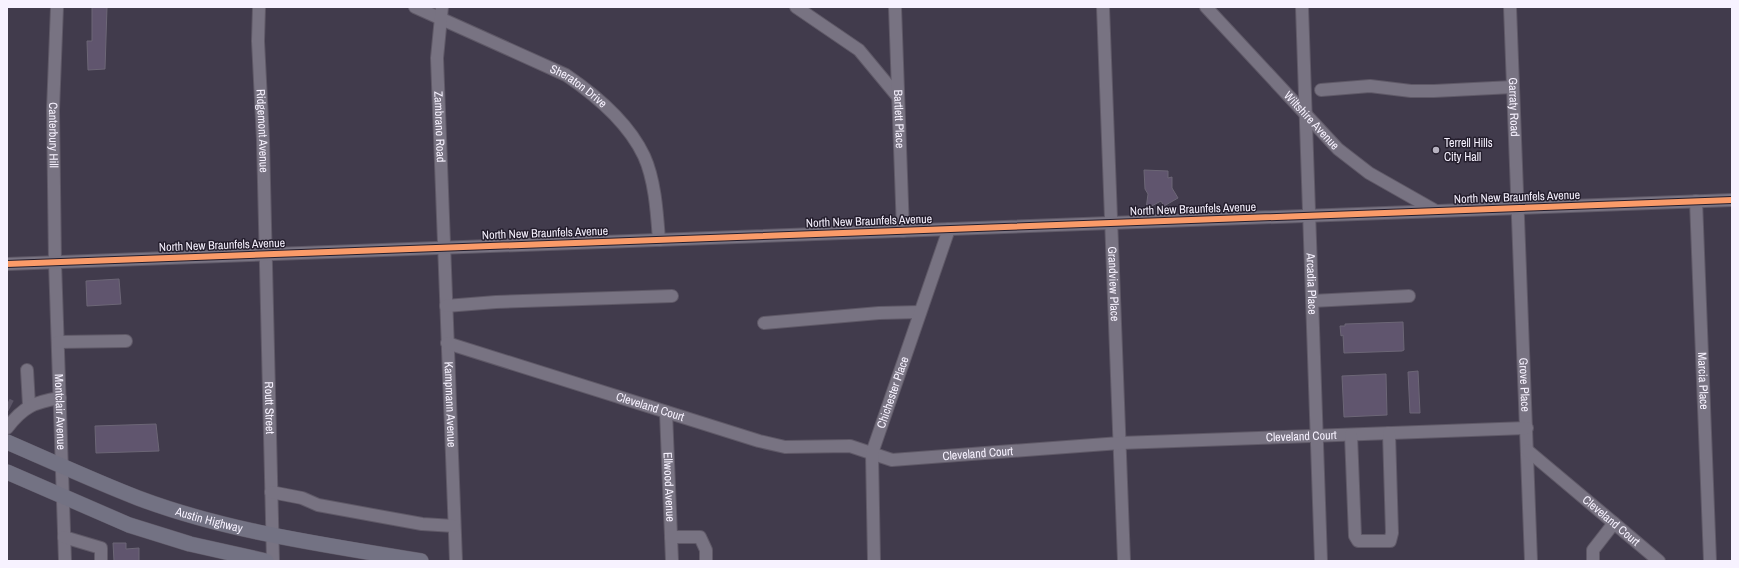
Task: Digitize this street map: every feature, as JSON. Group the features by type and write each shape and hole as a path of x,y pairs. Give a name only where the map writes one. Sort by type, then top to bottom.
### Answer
{"main road":[{"name":"Austin Highway","path":"7,442 138,498 197,517 272,534 421,561"},
{"path":"7,472 136,527 190,544 266,561"}],"street":[{"name":"Canterbury Hill","path":"55,262 53,110 57,7"},
{"name":"Ridgemont Avenue","path":"259,7 258,42 263,140 264,254"},
{"name":"Sheraton Drive","path":"415,7 442,13 566,75 588,90 604,105 632,136 644,157 657,209 659,240"},
{"path":"796,7 859,50 898,97"},
{"name":"Bartlett Place","path":"895,7 903,231"},
{"name":"Grandview Place","path":"1103,7 1124,561"},
{"name":"Wiltshire Avenue","path":"1206,7 1338,149 1369,173 1436,211"},
{"name":"Arcadia Place","path":"1302,7 1318,436 1321,561"},
{"name":"Garraty Road","path":"1510,7 1517,208"},
{"name":"Zambrano Road","path":"442,13 437,58 443,248"},
{"path":"1321,90 1370,86 1411,91 1513,87"},
{"name":"North New Braunfels Avenue","path":"7,264 1732,200"},
{"name":"Marcia Place","path":"1696,201 1710,561"},
{"name":"Grove Place","path":"1517,208 1527,428 1526,458 1531,561"},
{"name":"Chichester Place","path":"874,561 872,453 949,229"},
{"name":"Kampmann Avenue","path":"443,248 456,561"},
{"name":"Routt Street","path":"264,254 273,561"},
{"name":"Montclair Avenue","path":"55,262 65,561"},
{"path":"446,306 496,302 672,296"},
{"path":"1312,301 1409,296"},
{"path":"764,322 879,313 920,312"},
{"path":"58,342 126,340"},
{"name":"Cleveland Court","path":"447,343 666,412 785,447 850,446 892,460 1120,443 1527,428"},
{"path":"15,415 27,370"},
{"path":"15,415 40,401 60,398"},
{"name":"Ellwood Avenue","path":"666,412 672,561"},
{"path":"1351,435 1355,536 1358,541 1390,540 1392,533 1389,433"},
{"name":"Cleveland Court","path":"1527,450 1659,561"},
{"path":"271,492 302,498 318,505 422,524 454,526"},
{"path":"1593,561 1592,550 1614,523"},
{"path":"64,537 101,548 101,561"},
{"path":"671,537 700,537 706,550 706,561"}],"building":[{"path":"92,7 107,7 105,69 88,70 87,41 92,41"},
{"path":"1144,170 1168,171 1168,178 1172,177 1172,188 1178,198 1164,206 1161,201 1146,209 1148,194 1145,189"},
{"path":"119,279 121,304 87,306 86,281"},
{"path":"1403,322 1404,350 1344,353 1343,335 1341,336 1340,326 1345,326 1345,324"},
{"path":"1418,371 1420,413 1410,413 1408,372"},
{"path":"1386,374 1387,415 1344,417 1342,376"},
{"path":"156,424 159,451 96,453 95,426"},
{"path":"113,543 126,543 126,549 139,548 139,561 114,561"}],"tunnel":[{"path":"7,404 11,406"}],"cycle path":[{"path":"7,264 1732,200"}],"place":[{"name":"Terrell Hills City Hall","path":"1436,150"}]}
